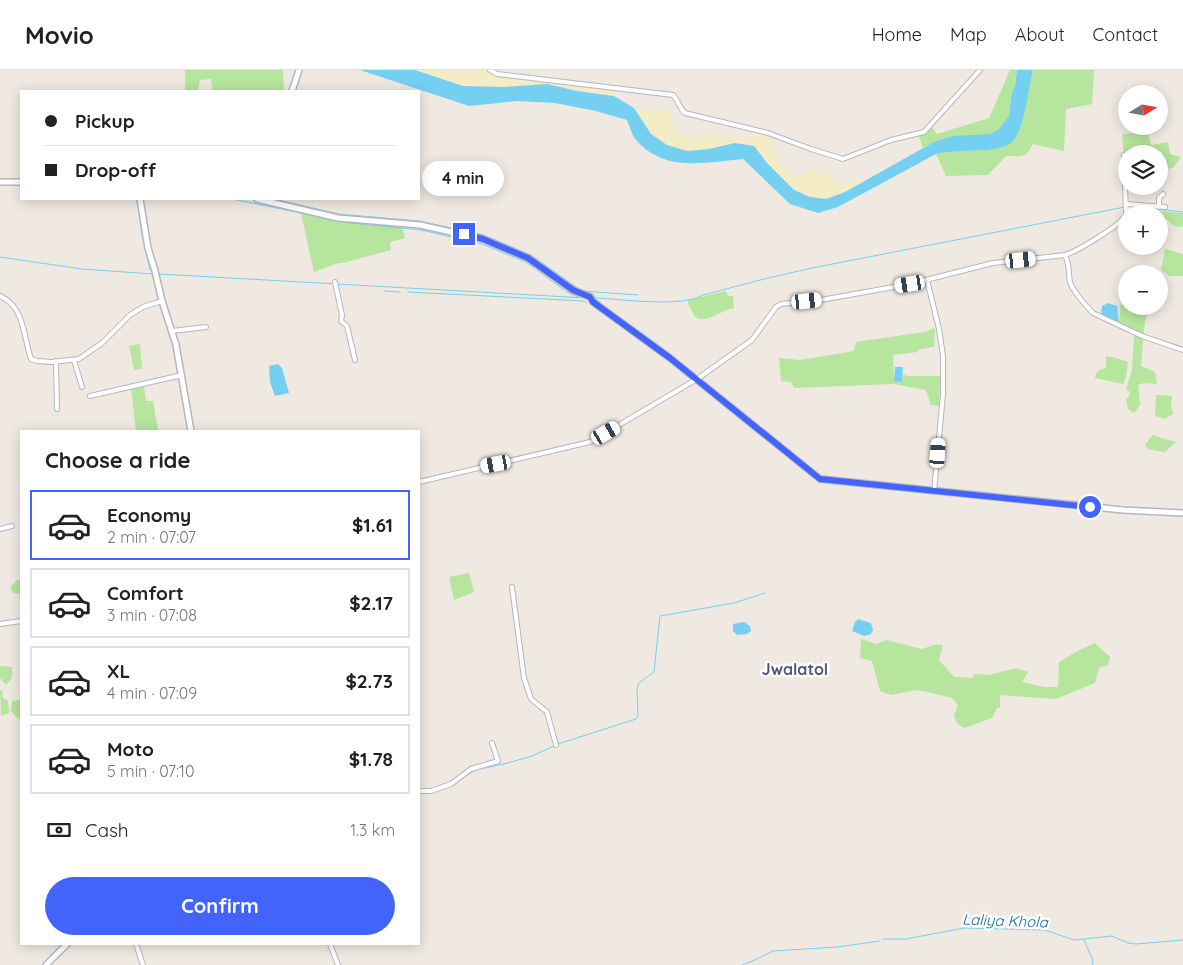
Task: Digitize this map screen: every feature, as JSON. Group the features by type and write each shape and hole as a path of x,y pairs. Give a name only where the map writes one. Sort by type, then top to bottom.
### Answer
{"street":[{"path":"292,90 299,70"},
{"path":"490,70 497,74 673,95 679,101 681,110 685,113 768,133 810,149 844,159 891,140 924,132 980,70"},
{"path":"0,182 20,182"},
{"path":"140,200 145,235 162,301 172,331 192,430"},
{"path":"261,200 338,218 420,225 445,230 483,239 528,258 573,290 590,297 593,302 670,358 820,479 1123,510 1183,513"},
{"path":"420,482 590,442 697,380 752,340 776,307 781,304 821,300 927,280 993,263 1065,255 1118,224"},
{"path":"1065,255 1069,264 1070,285 1094,313 1142,336 1183,350"},
{"path":"927,280 939,329 943,356 943,394 934,492"},
{"path":"335,285 342,315 341,320 347,326 355,360"},
{"path":"0,296 12,303 17,309 31,359 37,361 79,359 95,349 130,314 143,307 162,301"},
{"path":"172,331 206,327"},
{"path":"74,360 82,388"},
{"path":"56,361 57,408"},
{"path":"90,396 182,375"},
{"path":"0,529 12,526"},
{"path":"512,587 524,678 531,699 547,712 556,745"},
{"path":"0,624 20,621"},
{"path":"420,791 431,791 451,784 471,769 498,761 492,742"},
{"path":"46,965 65,945"},
{"path":"136,945 143,965"},
{"path":"330,945 338,965"}],"green space":[{"path":"185,70 283,70 284,90 213,90 211,79 200,80 198,90 185,90"},
{"path":"1010,70 1017,70 1015,86 1012,92 1009,116 999,129 991,134 934,142 923,148 919,136 915,134 924,132 930,125 937,134 989,118"},
{"path":"1033,70 1094,70 1092,104 1066,109 1064,151 1033,144 1028,152 1022,156 1006,156 988,175 946,176 936,154 951,151 987,150 1017,136"},
{"path":"1122,135 1148,135 1151,145 1123,145"},
{"path":"1168,142 1170,154 1181,157 1174,167 1168,169 1168,145 1151,145"},
{"path":"300,209 338,218 399,224 405,238 390,242 391,250 339,263 314,272"},
{"path":"1168,212 1183,213 1183,226 1176,227 1168,220"},
{"path":"1168,250 1183,254 1183,276 1170,276 1168,275 1168,265 1162,265 1164,255 1168,255"},
{"path":"726,291 728,296 733,296 734,308 706,319 696,317 692,312 688,300"},
{"path":"1119,315 1147,315 1145,321 1141,366 1155,372 1157,384 1144,383 1138,385 1140,405 1134,413 1128,409 1126,399 1130,392 1126,389 1132,370 1134,335 1132,329 1119,324"},
{"path":"935,328 934,347 920,349 917,352 893,355 894,381 902,381 903,374 907,376 940,376 939,406 931,405 926,390 893,384 794,388 791,382 781,381 779,358 800,360 854,351 856,342 924,332"},
{"path":"140,344 142,369 134,370 129,346"},
{"path":"1106,357 1113,357 1128,362 1123,384 1095,378 1098,371 1106,368"},
{"path":"144,386 146,401 153,401 158,430 136,430 131,388"},
{"path":"1156,395 1172,396 1171,407 1174,413 1165,419 1155,416"},
{"path":"1152,435 1176,442 1165,452 1148,449 1145,445"},
{"path":"469,573 474,592 454,600 449,577"},
{"path":"17,580 20,580 20,594 13,593 10,587"},
{"path":"861,639 877,644 886,640 922,649 937,644 943,645 939,660 954,677 972,678 975,674 989,675 1016,668 1028,672 1022,682 1044,687 1058,687 1059,662 1079,650 1095,643 1110,657 1108,665 1099,668 1095,683 1056,699 1000,695 1000,708 997,708 992,718 964,728 957,723 954,715 958,705 952,698 916,690 891,695 880,691 872,661 860,658"},
{"path":"0,666 12,667 12,678 6,685 0,678"},
{"path":"0,690 2,690 3,698 8,701 9,713 1,716"},
{"path":"20,700 20,718 17,718 11,711 12,701"}],"sand":[{"path":"415,70 490,70 497,75 613,88 614,96 547,84 504,87 463,86"},
{"path":"634,108 670,111 676,132 679,136 689,138 705,133 751,139 752,129 768,133 776,155 790,176 802,176 810,169 820,174 827,172 835,181 844,184 866,180 832,198 816,199 806,196 795,190 776,173 754,146 687,151 667,145 652,135"}],"water":[{"path":"360,70 415,70 463,86 504,87 547,84 577,91 614,96 634,108 651,134 667,145 687,151 709,149 735,143 754,146 767,163 794,190 810,197 826,199 845,192 934,142 953,136 991,134 999,129 1009,116 1017,70 1033,70 1020,127 1013,141 1008,145 990,150 956,151 936,154 838,207 818,213 790,204 743,159 687,163 661,158 648,151 637,141 632,134 627,120 596,111 555,103 517,101 469,106"},
{"path":"1108,303 1117,306 1119,322 1101,315 1102,306"},
{"path":"278,364 282,368 289,393 275,396 270,382 269,366"},
{"path":"895,367 903,367 902,382 894,381"},
{"path":"858,619 871,623 873,630 871,634 864,636 852,631"},
{"path":"744,622 750,626 751,631 747,634 737,635 733,631 733,624"}],"waterway":[{"path":"11,179 20,179"},
{"path":"137,200 142,235 150,270"},
{"path":"143,200 144,205"},
{"path":"237,200 351,223 421,230 482,244 526,262 567,292 578,297"},
{"path":"278,200 339,214 419,221 484,235 531,255 582,291 638,295"},
{"path":"595,298 651,302 693,299 812,268 1118,208"},
{"path":"1168,210 1183,212"},
{"path":"0,257 82,269 153,274"},
{"path":"159,274 586,298"},
{"path":"384,291 400,292"},
{"path":"408,292 584,301 587,303"},
{"path":"594,298 600,302"},
{"path":"558,744 636,719 638,716 637,688 639,683 654,672 660,616 734,603 765,593"},
{"path":"456,782 475,770 532,756 554,746"},
{"name":"Laliya Khola","path":"883,939 906,939 964,928 1045,930 1074,940 1112,936 1128,943 1136,944 1183,940"},
{"path":"1084,940 1093,965"},
{"path":"742,965 773,951 838,947 879,941"}],"district":[{"name":"Jwalatol","path":"795,669"}],"route":[{"path":"464,234 483,239 528,258 573,290 586,294 593,302 670,358 820,479 1090,507"}]}
